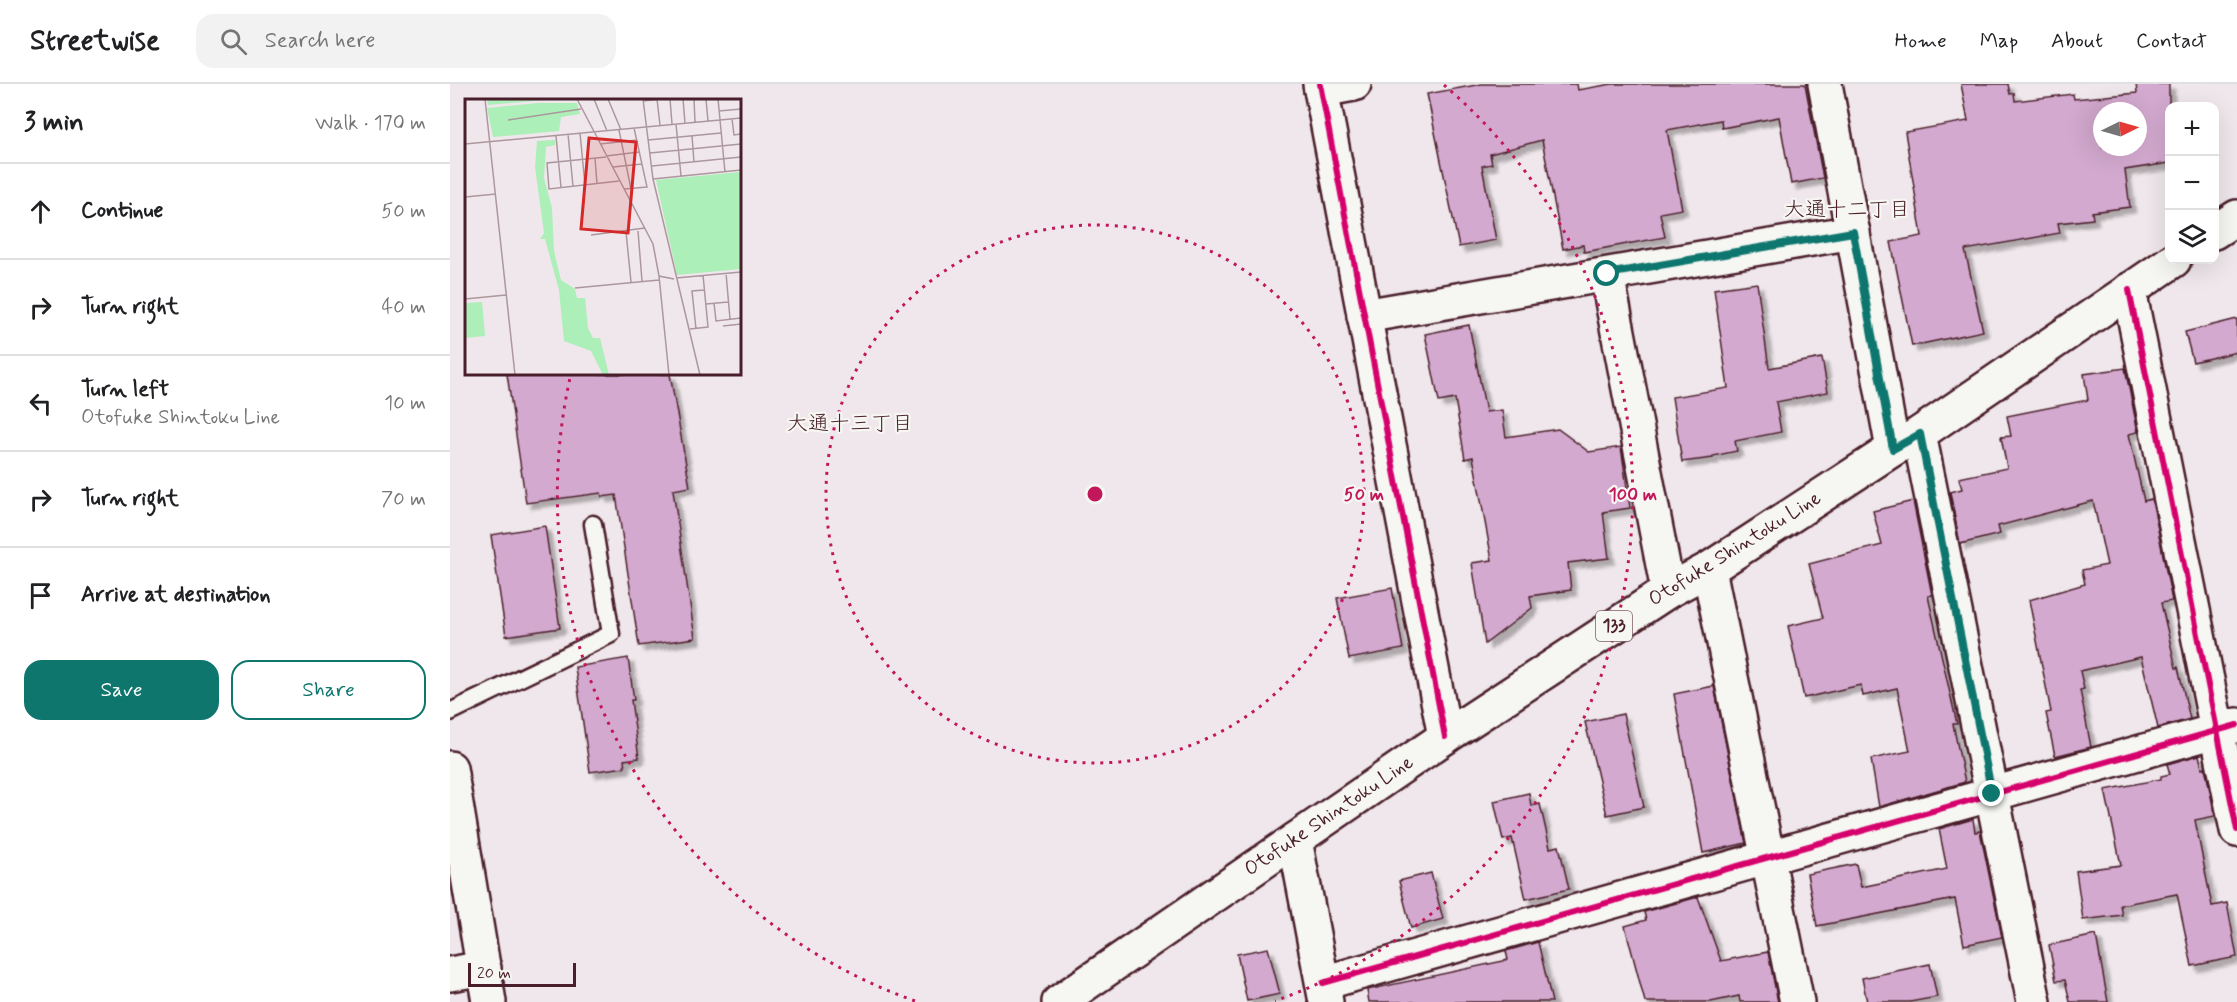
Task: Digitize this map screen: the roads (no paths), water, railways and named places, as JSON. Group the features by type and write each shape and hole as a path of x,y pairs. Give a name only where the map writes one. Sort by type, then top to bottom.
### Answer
{"street":[{"path":"1354,84 1321,87 1445,737"},
{"path":"1825,84 1853,232 1992,794 2034,1002"},
{"path":"2219,229 2237,217"},
{"path":"1365,316 1853,232"},
{"name":"Otofuke Shintoku Line","path":"1059,1002 1445,737 1668,591 1709,569 1906,441 2168,264"},
{"path":"1607,274 1668,591"},
{"path":"2130,290 2227,728 2237,830"},
{"path":"1709,569 1797,1002"},
{"path":"1295,840 1324,992 1767,856 2227,728"},
{"path":"450,768 489,1002"},
{"path":"450,975 484,968"}],"lane":[{"path":"450,712 610,634 593,524"}],"district":[{"name":"大通十二丁目","path":"1847,210"},
{"name":"大通十三丁目","path":"850,424"}]}
